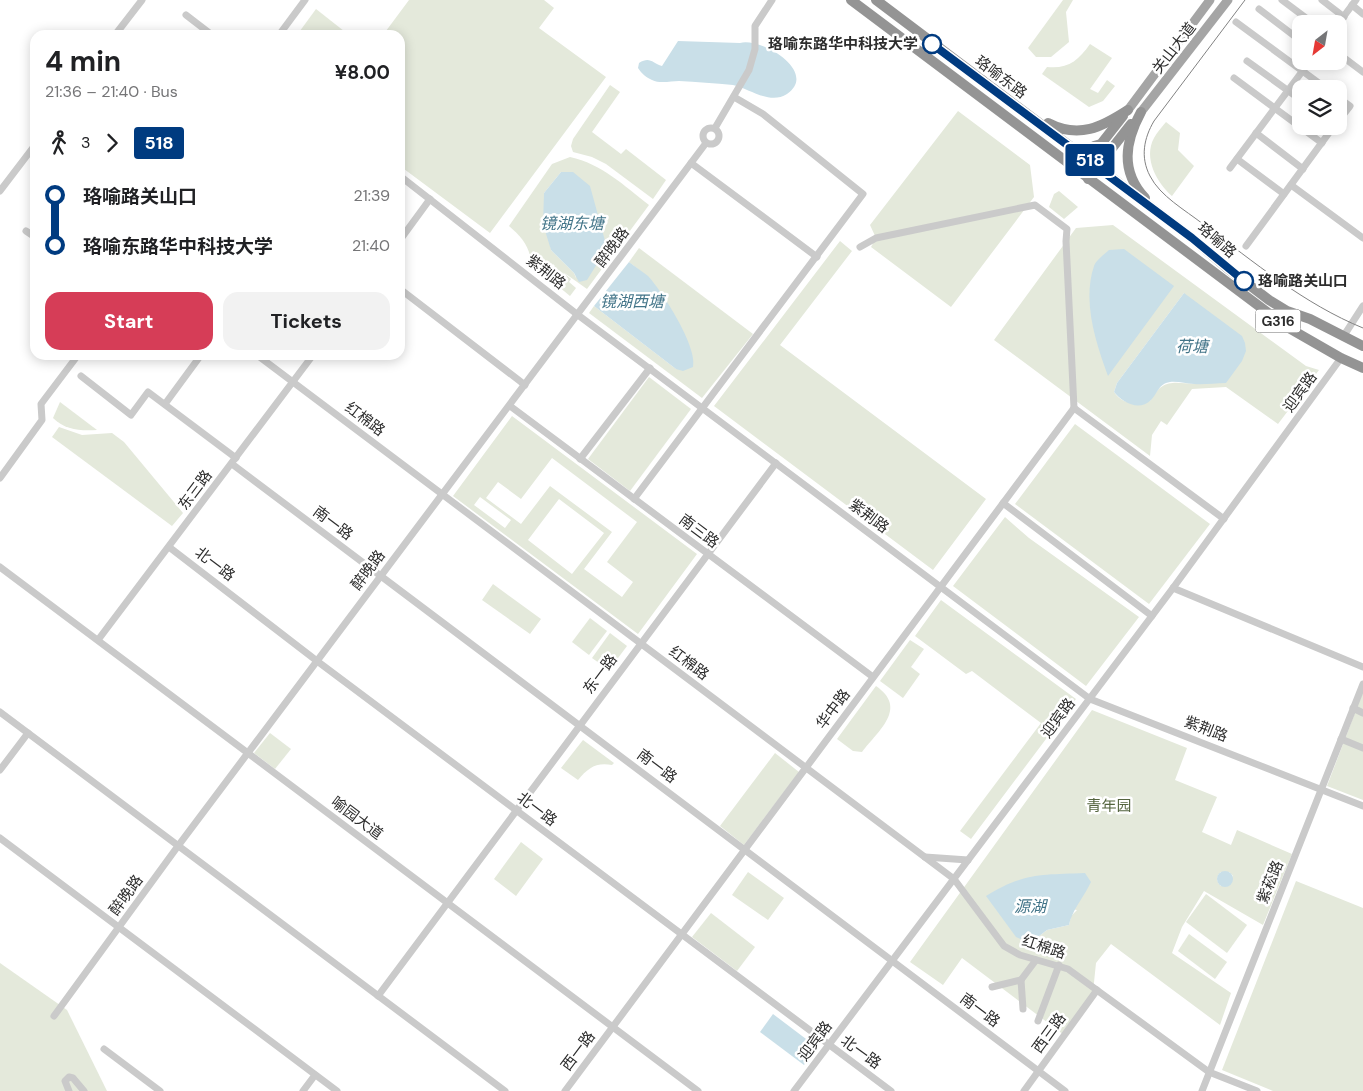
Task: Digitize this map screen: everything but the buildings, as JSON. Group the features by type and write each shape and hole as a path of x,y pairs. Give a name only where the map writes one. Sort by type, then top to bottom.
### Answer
{"highway":[{"name":"珞喻东路","path":"851,0 1088,179"},
{"name":"珞喻东路","path":"876,0 1015,106 1110,175"},
{"path":"1015,106 1056,128 1072,130 1105,125 1128,110"},
{"path":"1076,170 1094,146 1102,144 1128,110"},
{"path":"1088,179 1141,112"},
{"path":"1141,112 1128,140 1127,164 1139,191 1156,210"},
{"name":"珞喻路","path":"1110,175 1270,300 1343,338 1363,346"},
{"name":"珞喻路","path":"1088,179 1287,327 1363,368"}],"main road":[{"name":"关山大道","path":"1128,110 1210,0"},
{"name":"关山大道","path":"1141,112 1228,0"}],"street":[{"path":"119,30 142,0"},
{"path":"283,30 305,0"},
{"name":"醉晚路","path":"706,143 703,139 705,131 715,128 753,60 756,26 772,0"},
{"path":"1282,0 1302,15"},
{"path":"1322,0 1341,15"},
{"path":"1345,15 1354,3 1363,14"},
{"path":"1259,9 1292,34"},
{"path":"186,15 206,30"},
{"path":"1236,22 1315,80"},
{"path":"1247,61 1292,93"},
{"path":"1348,61 1363,72"},
{"path":"1230,168 1303,71"},
{"path":"1234,78 1322,143"},
{"path":"634,499 863,194 763,114 734,97"},
{"name":"醉晚路","path":"706,143 711,144 718,141 719,134 715,128"},
{"path":"1256,133 1303,169"},
{"path":"1246,246 1328,135"},
{"name":"醉晚路","path":"54,1016 178,846 706,143"},
{"path":"0,191 30,152"},
{"path":"1237,159 1284,194"},
{"path":"691,162 817,257"},
{"name":"紫荆路","path":"405,180 702,408 1090,699 1363,806"},
{"path":"1291,185 1363,238"},
{"path":"405,233 430,199"},
{"path":"860,247 876,238 1035,205 1067,230 1074,408 1224,519"},
{"path":"26,231 30,234"},
{"path":"405,293 525,385"},
{"path":"1343,338 1363,306"},
{"name":"迎宾路","path":"794,1091 1173,588 1342,358"},
{"path":"0,478 42,420 42,404 44,400 74,360"},
{"path":"165,404 197,360"},
{"name":"红棉路","path":"264,360 954,879 1004,946 1013,952 1036,960 1060,965 1210,1072 1258,1091"},
{"name":"东三路","path":"98,640 309,360"},
{"path":"580,459 650,368"},
{"name":"南一路","path":"81,376 131,415 148,392 165,404 234,461 381,576 1065,1091"},
{"name":"南三路","path":"510,406 873,677"},
{"name":"华中路","path":"613,1027 1074,408"},
{"name":"东一路","path":"378,996 776,463"},
{"path":"1003,503 1152,616"},
{"name":"北一路","path":"169,547 516,811 891,1091"},
{"name":"喻园大道","path":"0,567 698,1091"},
{"path":"1173,588 1363,666"},
{"name":"紫菘路","path":"1202,1091 1363,684"},
{"path":"1353,708 1363,713"},
{"path":"0,712 505,1091"},
{"path":"0,770 28,733"},
{"path":"1341,739 1363,748"},
{"path":"0,838 336,1091"},
{"path":"924,857 968,860"},
{"path":"992,987 1021,980 1036,960"},
{"path":"1038,1021 1060,965"},
{"path":"1021,980 1023,1009"},
{"name":"西三路","path":"1024,1091 1097,990"},
{"name":"西一路","path":"565,1091 613,1027"},
{"path":"104,1049 160,1091"},
{"path":"303,1091 315,1075"},
{"path":"69,1091 65,1081 73,1078 84,1091"}],"green space":[{"path":"409,0 544,0 554,8 539,28 606,77 490,233 405,170 405,30 387,30"},
{"path":"1063,0 1073,0 1066,12 1069,42 1051,57 1036,57 1028,48"},
{"path":"316,9 343,30 301,30"},
{"path":"1090,44 1112,58 1090,89 1098,93 1107,80 1115,86 1103,101 1089,107 1042,74 1047,67 1061,67 1072,63"},
{"path":"610,85 620,92 592,132 621,154 626,149 666,180 653,199 606,164 592,157 573,152 571,146 573,139"},
{"path":"958,111 1030,165 1034,197 951,307 871,247 876,238 870,225"},
{"path":"1166,122 1180,133 1178,150 1194,166 1172,196 1166,191 1153,170 1150,154 1154,138"},
{"path":"570,157 582,160 612,176 649,205 587,289 563,272 571,279 569,282 576,288 570,296 547,277 555,266 553,264 543,277 531,269 530,256 526,244 509,226 552,164","holes":["561,172 576,278 574,273 551,250 544,193"]},
{"path":"1059,191 1078,207 1064,219 1049,207 1054,194"},
{"path":"1113,225 1306,366 1319,370 1278,424 1226,387 1192,389 1167,425 1161,421 1152,435 1150,456 994,340 1076,228","holes":["1184,293 1196,384 1175,383 1164,385 1159,388 1150,401 1126,402 1114,392 1117,383"]},
{"path":"840,241 852,251 780,345 986,499 933,570 714,406"},
{"path":"639,248 753,334 702,398 589,313 594,306 676,369 657,290 648,277 629,262"},
{"path":"649,377 691,409 630,491 588,459"},
{"path":"60,402 97,430 73,429 58,422 53,418"},
{"path":"512,416 697,554 638,634 453,496","holes":["552,458 637,522 607,562 633,582 622,597 584,569 612,532 550,486 521,524 486,498 498,482 521,499","480,497 511,520 505,528 474,505","559,499 604,533 572,574 528,540"]},
{"path":"1075,424 1210,524 1149,604 1015,504"},
{"path":"59,427 82,435 112,433 124,442 183,513 172,526 52,437"},
{"path":"1005,517 1029,538 1139,617 1086,686 953,586"},
{"path":"493,584 541,619 530,634 482,600"},
{"path":"941,600 1076,699 971,839 960,831 1041,723 972,671 966,674 915,636"},
{"path":"590,618 607,631 589,655 572,642"},
{"path":"610,633 627,646 609,670 592,658"},
{"path":"910,640 924,649 911,667 920,674 903,698 880,681"},
{"path":"876,686 885,694 890,702 890,711 882,727 862,752 853,751 837,739"},
{"path":"1363,692 1363,800 1327,786"},
{"name":"青年园","path":"1092,710 1187,748 1175,780 1217,797 1202,832 1231,845 1237,830 1292,854 1263,925 1204,891 1182,927 1172,953 1231,993 1220,1025 1111,944 1096,963 1093,992 1064,1035 962,958 943,985 910,962","holes":["1221,872 1229,872 1233,876 1221,886 1217,879","987,896 1077,910 1071,916 1069,925 1047,930 1034,940 1016,936"]},
{"path":"270,733 291,749 275,769 254,753"},
{"path":"583,740 614,763 612,765 597,765 585,772 578,780 561,768"},
{"path":"775,753 799,772 744,845 720,826"},
{"path":"521,842 543,859 516,896 494,879"},
{"path":"748,872 784,898 768,920 732,895"},
{"path":"1296,881 1363,908 1363,1091 1273,1091 1222,1070"},
{"path":"1206,894 1247,925 1227,953 1186,922"},
{"path":"711,913 755,947 737,971 692,937"},
{"path":"1189,934 1227,962 1215,979 1178,951"},
{"path":"0,963 67,1010 107,1091 0,1091"}],"water":[{"path":"678,41 761,45 783,58 792,67 796,76 795,85 787,94 774,98 733,85 655,81 646,77 639,70 639,63 646,60 662,66"},
{"name":"镜湖东塘","path":"561,172 573,172 590,186 607,248 587,280 579,282 574,273 551,250 543,224 544,193"},
{"path":"1124,249 1174,286 1108,376 1095,336 1089,294 1094,266 1097,262 1109,250"},
{"name":"镜湖西塘","path":"629,262 648,276 670,306 690,346 693,367 683,371 676,369 594,306"},
{"name":"荷塘","path":"1184,293 1242,336 1246,351 1242,361 1226,383 1170,382 1161,387 1146,404 1136,405 1126,402 1114,392 1117,383"},
{"path":"1222,871 1228,871 1233,876 1231,885 1222,887 1217,882 1217,876"},
{"name":"源湖","path":"1085,873 1091,882 1075,909 1069,925 1047,930 1034,940 1025,941 1016,937 986,896 1012,883 1034,876"},
{"path":"773,1014 814,1045 815,1049 804,1065 760,1032"}],"tram line":[{"path":"1245,0 1154,121 1144,148 1147,169 1154,183 1166,196 1260,267 1320,307 1363,328"}],"bus line":[{"name":"518","path":"932,44 1110,175 1115,181 1156,210 1244,281"}],"place":[{"name":"珞喻东路华中科技大学","path":"932,44"},
{"name":"珞喻路关山口","path":"1244,281"}]}
